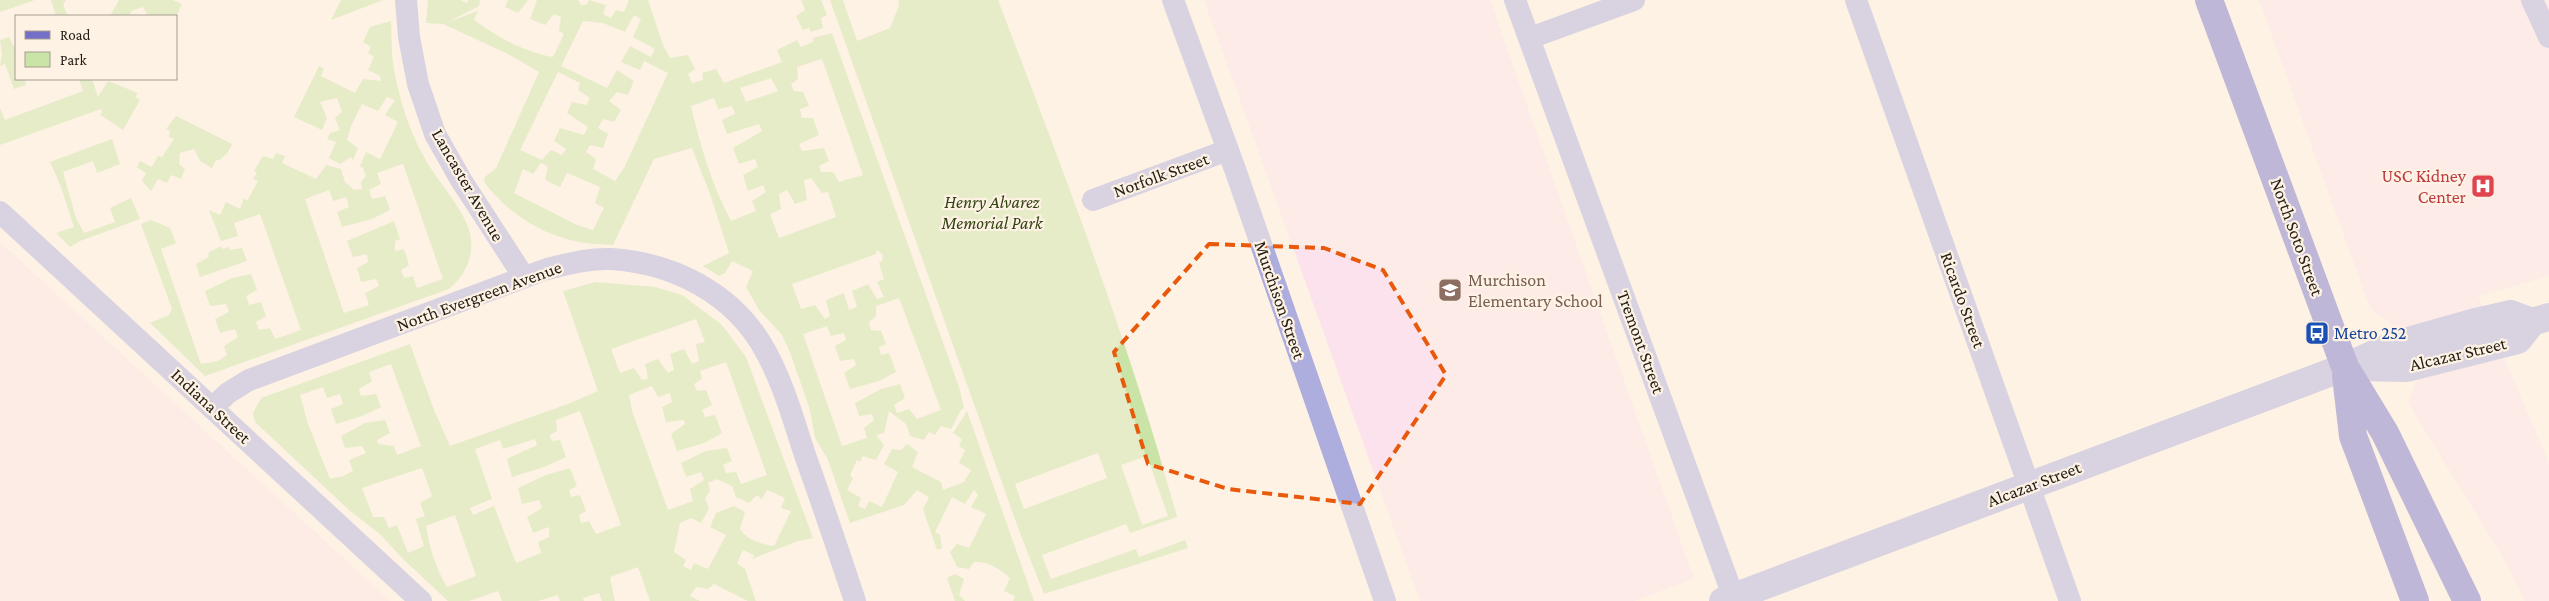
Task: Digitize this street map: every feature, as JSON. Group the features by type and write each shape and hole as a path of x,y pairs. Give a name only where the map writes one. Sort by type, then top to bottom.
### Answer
{"main road":[{"name":"North Soto Street","path":"2209,0 2345,367 2385,433 2467,601"},
{"path":"2345,367 2353,436 2415,601"}],"street":[{"name":"Lancaster Avenue","path":"406,0 409,37 418,84 435,134 461,180 524,277"},
{"name":"Murchison Street","path":"1173,0 1228,150 1384,601"},
{"name":"Tremont Street","path":"1515,0 1730,600"},
{"path":"1530,38 1634,0"},
{"name":"Ricardo Street","path":"1856,0 2070,601"},
{"path":"2532,0 2549,37"},
{"name":"Norfolk Street","path":"1094,200 1228,150"},
{"name":"Indiana Street","path":"0,212 421,601"},
{"name":"North Evergreen Avenue","path":"212,408 228,393 249,380 524,277 575,262 609,259 644,264 675,272 704,285 726,303 746,323 766,351 777,377 855,601"},
{"name":"Alcazar Street","path":"1730,600 2345,367 2407,368 2518,340 2540,319"}],"highlighted area":[{"path":"1209,244 1324,248 1383,270 1446,375 1360,504 1228,489 1148,464 1114,352"}],"shaded area":[{"name":"Murchison Elementary School","path":"1204,0 1490,0 1694,579 1634,601 1420,601"},
{"path":"2259,0 2549,0 2549,276 2478,296 2549,463 2549,601 2525,601 2502,556 2408,403 2417,378 2389,322 2370,308"},
{"path":"0,242 390,601 0,601"}],"green space":[{"path":"0,0 35,0 0,12"},
{"path":"51,0 66,0 63,5 68,15 56,15"},
{"path":"119,0 173,0 182,4 177,15 147,15 143,7 131,11 130,15 111,15"},
{"path":"341,0 383,0 331,20"},
{"path":"428,0 460,0 467,3 468,0 480,0 479,6 448,22 478,11 474,20 492,32 522,48 553,57 564,34 559,31 561,17 554,14 545,25 530,19 537,0 578,0 581,5 586,5 589,0 606,5 603,14 611,18 616,10 624,12 629,0 648,0 663,45 670,58 688,55 695,69 688,74 692,83 703,80 702,73 716,69 724,83 782,62 777,50 797,40 801,47 813,42 813,38 832,33 959,387 964,408 951,429 941,426 935,435 929,432 924,440 910,436 906,424 889,411 884,433 876,435 884,445 876,460 863,456 860,462 857,460 850,475 853,478 847,490 861,498 858,506 865,509 869,501 882,507 898,472 884,464 892,449 901,450 907,444 918,452 912,467 941,482 943,490 964,482 971,470 959,463 965,450 959,446 962,439 953,433 967,411 1034,601 1013,601 1015,596 1004,591 1010,578 994,566 974,562 969,569 957,567 950,552 957,544 969,548 986,514 971,507 978,495 974,490 965,504 952,497 935,532 940,535 942,548 937,550 923,509 929,497 917,490 904,505 850,523 828,460 815,438 810,410 791,355 782,335 759,310 746,287 753,271 732,261 725,273 719,276 703,266 729,253 710,194 692,148 654,159 613,245 575,241 545,231 511,210 484,182 485,177 496,168 539,72 508,54 443,24 426,23","holes":["634,15 641,19 633,37 655,49 651,57 630,46 621,62 640,70 644,61 668,73 624,168 615,181 593,169 596,159 586,152 590,145 603,148 608,134 598,128 603,119 614,122 621,110 609,101 617,92 628,95 634,81 617,70 607,88 561,66 583,21 603,23 625,32","822,59 863,175 839,182 833,172 821,172 819,166 829,161 824,148 802,151 799,144 819,135 813,118 802,118 800,109 809,106 803,92 794,91 791,84 798,79 797,67","558,72 580,83 578,90 590,98 586,105 572,102 567,113 588,127 584,135 560,128 554,141 566,149 562,155 551,150 542,160 520,150","771,78 778,91 746,102 740,88","714,98 718,109 732,106 735,114 722,120 727,134 759,124 762,131 733,148 739,164 755,159 758,167 743,175 748,191 763,185 766,192 752,201 756,211 731,221 712,180 691,106","541,163 548,166 545,180 560,187 567,173 600,187 595,203 604,208 593,230 577,225 514,193 523,169 533,174","811,178 822,193 828,192 836,217 779,238 770,214 781,209 779,194 787,190 795,204 807,200 804,180","877,250 883,255 882,261 879,263 884,279 877,282 884,297 877,299 868,284 852,291 857,307 849,310 844,293 826,300 830,316 825,319 815,305 801,309 792,284 876,254","899,298 941,410 917,419 909,409 897,413 894,405 905,398 900,384 881,389 855,403 859,416 872,414 874,420 864,428 867,438 842,446 803,334 827,326 831,336 844,333 846,340 835,346 840,361 854,359 856,365 844,373 850,389 879,381 896,372 889,353 881,355 879,347 886,344 881,331 871,330 869,322 876,316 876,306"]},
{"path":"508,0 528,0 518,13 505,7"},
{"path":"801,0 821,0 827,15 821,18 823,28 811,32 809,28 803,30 796,16 805,10"},
{"name":"Henry Alvarez Memorial Park","path":"830,0 843,0 857,41 890,28 899,6 898,0 998,0 1094,256 1138,386 1177,517 1130,533 1126,524 1042,555 1051,579 1136,549 1139,557 1185,540 1188,548 1044,594 1021,536","holes":["1098,453 1107,478 1024,509 1015,484","1147,456 1168,516 1142,525 1121,465"]},
{"path":"391,21 392,54 397,85 403,106 414,137 424,157 458,208 469,229 471,254 469,261 459,279 449,289 205,376 150,323 169,315 172,309 141,224 151,220 170,228 176,243 161,249 201,364 218,361 227,355 224,346 238,337 235,329 220,333 215,319 229,312 226,304 210,306 205,291 232,278 251,274 257,290 246,296 249,305 261,302 266,316 256,322 259,330 270,328 275,339 301,330 260,214 234,223 238,236 221,241 209,210 220,215 226,202 240,209 244,198 247,201 258,181 253,179 257,173 254,171 263,156 273,159 276,153 285,156 282,163 316,179 326,165 341,169 345,182 354,190 362,189 361,182 366,176 363,168 360,166 366,152 380,159 398,122 385,115 395,100 387,97 378,111 362,104 351,126 347,140 358,148 353,160 351,157 340,164 329,158 336,142 327,139 330,133 340,130 335,118 342,112 337,98 320,102 327,118 322,130 294,117 319,66 324,69 321,76 355,93 363,79 381,81 380,76 368,70 374,57 368,53 371,47 363,42 370,27","holes":["403,164 443,279 417,288 413,276 404,278 401,270 409,265 404,249 395,251 395,241 400,239 394,221 347,241 353,257 367,254 368,262 357,268 361,282 376,279 379,286 365,293 369,305 344,313 305,199 329,190 333,201 346,197 349,207 337,212 342,227 372,219 390,210 385,196 372,199 369,190 381,184 377,173"]},
{"path":"9,37 15,49 15,80 25,80 26,85 14,89 5,64 0,66 2,54 0,40"},
{"path":"79,80 92,80 98,97 108,81 138,93 135,97 140,100 123,130 99,114 102,113 101,109 0,145 0,108 5,120 83,91"},
{"path":"176,116 232,144 227,154 216,160 212,168 200,161 194,149 180,153 179,164 185,169 181,179 171,175 167,183 158,179 151,191 142,181 146,173 137,167 140,161 152,167 158,156 162,157 174,139 169,137 170,131 166,129"},
{"path":"112,139 120,164 97,173 93,161 63,172 76,218 84,233 115,222 110,208 131,198 140,219 80,241 70,247 56,233 74,227 61,187 50,162"},
{"path":"221,246 222,249 229,247 230,250 242,248 247,261 200,277 196,264 209,257 208,253"},
{"path":"596,282 655,287 682,295 722,325 746,357 813,538 798,541 752,559 754,555 743,550 737,563 745,569 756,601 748,601 714,584 708,589 696,587 690,596 700,601 650,601 638,567 610,577 615,601 602,601 599,593 583,598 584,601 560,601 558,595 538,601 502,601 498,591 469,601 448,601 402,558 381,535 349,510 255,422 253,413 261,398 410,344 434,410 450,446 568,404 598,391 563,291","holes":["696,319 705,342 696,344 699,361 692,364 684,349 670,354 674,370 668,373 658,359 645,364 648,379 642,380 634,368 620,373 611,349","726,362 767,475 741,484 736,472 726,473 723,465 732,461 727,448 706,451 681,463 686,477 701,472 704,480 690,489 693,501 668,510 632,411 629,395 652,386 658,397 670,393 672,402 662,407 666,422 684,420 685,424 671,434 677,451 704,443 722,433 715,415 705,417 702,410 712,405 706,390 697,391 694,384 702,379 700,371","391,364 421,446 397,455 394,446 378,444 377,440 390,433 385,420 365,423 341,436 345,448 362,446 366,453 349,460 353,471 330,479 308,424 300,395 323,387 327,398 340,394 343,404 331,409 336,424 362,416 381,407 376,394 361,396 359,389 372,381 369,372","580,411 621,525 596,534 589,521 581,523 579,515 586,511 580,495 571,497 569,490 577,486 570,468 546,475 518,488 522,504 539,500 542,508 527,517 533,533 549,527 549,537 538,542 541,553 516,563 494,506 473,515 470,508 492,499 475,449 500,440 503,449 535,439 537,445 507,459 512,477 544,467 566,457 560,440 553,441 550,438 550,435 557,431 556,420","422,468 432,496 420,503 425,516 416,519 424,546 408,553 397,525 389,528 384,517 373,517 362,488","717,479 732,486 736,497 749,503 757,495 762,499 767,490 785,498 781,508 791,511 774,546 755,541 746,536 740,529 745,512 734,506 716,513 710,527 726,535 708,569 694,563 691,570 683,566 686,560 674,552 680,523 691,518 701,523 709,509 705,498 710,491 708,483","455,515 476,576 447,587 431,550 426,526"]},
{"path":"955,574 964,579 959,595 965,601 955,601 947,578"}],"place":[{"name":"USC Kidney Center","path":"2483,186"},
{"name":"Murchison Elementary School","path":"1450,290"},
{"name":"Metro 252","path":"2317,333"}]}
